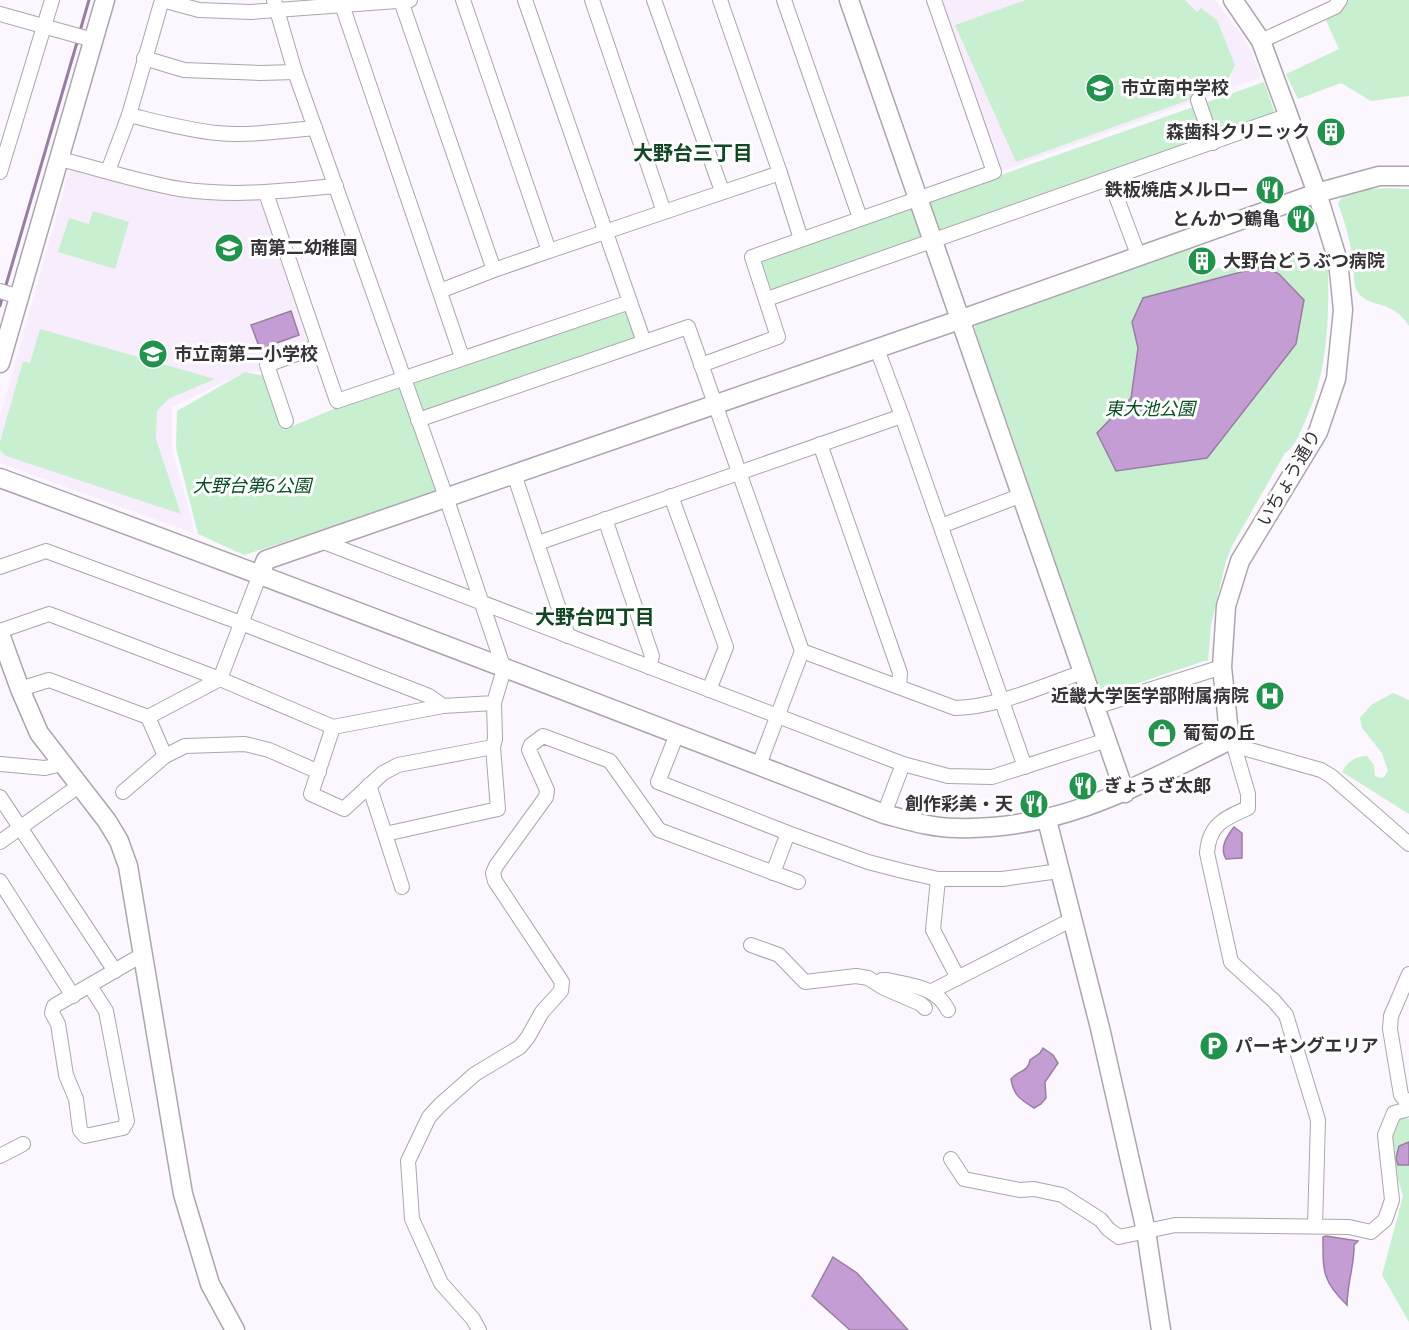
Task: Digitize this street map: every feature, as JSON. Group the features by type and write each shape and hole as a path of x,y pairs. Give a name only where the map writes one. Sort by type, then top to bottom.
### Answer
{"street":[{"path":"0,172 52,0"},
{"path":"0,363 105,0"},
{"path":"108,171 129,115 162,0 199,10 251,12 275,5 342,5 410,0"},
{"path":"463,0 549,250"},
{"path":"525,0 644,342"},
{"path":"592,0 664,212"},
{"path":"654,0 722,191"},
{"path":"720,0 801,239"},
{"path":"784,0 860,218"},
{"path":"849,0 917,198 962,319 1125,793"},
{"path":"701,365 778,337 752,257 994,172 934,0"},
{"path":"1261,41 1335,7 1340,0"},
{"path":"401,1 494,270"},
{"name":"いちょう通り","path":"1229,744 1222,667 1227,606 1240,561 1318,432 1336,379 1343,310 1338,261 1317,193 1261,41 1238,1"},
{"path":"275,5 295,72 446,497 504,669 494,703 498,809 385,834"},
{"path":"342,5 462,357"},
{"path":"0,14 93,40"},
{"path":"144,58 184,70 295,72"},
{"path":"1198,100 1213,143"},
{"path":"129,115 178,127 218,133 263,133 315,128"},
{"path":"767,299 1289,116"},
{"path":"60,159 182,189 266,194 336,186"},
{"path":"440,291 549,250 606,233 780,172"},
{"path":"148,717 220,679 266,560 877,349 1317,193 1379,176 1409,176"},
{"path":"1110,180 1139,257"},
{"path":"266,194 337,401 630,302"},
{"path":"0,291 19,297"},
{"path":"418,420 687,327 802,651 759,765"},
{"path":"286,421 267,365 318,346"},
{"path":"877,349 1025,767"},
{"path":"538,543 902,416"},
{"path":"820,444 900,673 899,687"},
{"path":"514,474 568,636"},
{"path":"0,478 260,574 504,669 903,819 954,828 1001,828 1047,820 1125,793 1229,744 1322,770 1409,844"},
{"path":"940,526 1022,495"},
{"path":"671,496 726,647 709,690"},
{"path":"605,519 652,656 649,667"},
{"path":"321,541 903,764 948,776 992,777 1107,740"},
{"path":"0,567 46,551 429,696 443,706"},
{"path":"235,1330 210,1284 183,1194 144,957 125,858 119,841 107,821 39,733 20,689 0,632 49,614 220,679 333,727 443,706 494,703"},
{"path":"802,651 955,708 970,708 1001,700 1083,672"},
{"path":"1095,707 1222,667"},
{"path":"20,689 49,680 148,717 165,756"},
{"path":"333,727 311,794 344,809 383,773 398,765 494,747"},
{"path":"677,734 658,782 788,834 868,862 938,879 1002,879 1059,871"},
{"path":"479,1330 473,1319 441,1283 412,1219 408,1161 429,1117 475,1074 520,1047 542,1012 561,991 562,982 495,881 494,873 496,866 546,797 547,790 529,750 531,745 543,736 610,760 659,830 798,882"},
{"path":"123,792 165,756 185,746 245,744 270,750 319,772"},
{"path":"1229,744 1248,795 1248,808 1225,818 1214,828 1207,853 1233,965 1274,1001 1286,1015 1318,1120 1315,1226"},
{"path":"0,764 45,768 62,764"},
{"path":"884,813 903,764"},
{"path":"0,842 80,785"},
{"path":"369,785 402,887"},
{"path":"0,797 115,971"},
{"path":"1047,820 1100,1028 1146,1231 1161,1330"},
{"path":"773,873 788,834"},
{"path":"938,879 933,930 958,978"},
{"path":"0,881 73,996"},
{"path":"932,991 1071,920"},
{"path":"751,945 779,955 805,982 856,976 879,983 884,988 921,1004 925,1008"},
{"path":"90,986 106,1011 127,1121 123,1128 85,1136 80,1130 76,1099 66,1075 58,1024 52,1013 54,1006 135,959 144,957"},
{"path":"951,1159 964,1179 1020,1190 1034,1189 1062,1195 1101,1220 1119,1237 1175,1225 1349,1227 1371,1233 1380,1226 1392,1200 1385,1135 1394,1113 1409,1107 1401,1095 1390,1029 1391,1016 1409,974"},
{"path":"879,983 887,980 932,991 943,1000 948,1010"},
{"path":"0,1156 23,1144"}],"shaded area":[{"name":"市立南中学校","path":"938,0 1215,0 1241,34 1261,77 999,172"},
{"name":"市立南第二小学校","path":"72,170 149,190 195,196 261,200 311,345 263,371 245,372 172,407 172,449 192,520 193,533 0,463 0,417 69,172"},
{"path":"1264,266 1279,274 1304,300 1296,344 1207,458 1116,471 1097,433 1131,398 1138,348 1132,322 1143,298"},
{"path":"291,311 299,335 260,349 251,325"},
{"path":"1234,827 1242,833 1242,858 1226,859 1224,846"},
{"path":"1043,1048 1053,1055 1058,1063 1045,1082 1046,1098 1034,1108 1018,1096 1011,1079 1025,1069 1030,1060"},
{"path":"1409,1142 1409,1165 1398,1165 1396,1158 1399,1146"},
{"path":"1323,1237 1358,1241 1354,1245 1347,1305 1328,1282 1323,1259"},
{"path":"833,1257 857,1273 908,1330 850,1330 812,1296"}],"green space":[{"name":"市立南中学校","path":"1026,0 1185,0 1197,12 1201,8 1217,20 1235,65 1226,83 1186,101 1016,162 955,25"},
{"path":"1345,0 1409,0 1409,96 1371,101 1341,83 1298,99 1286,74 1339,49 1325,18"},
{"path":"1264,82 1274,110 1273,117 775,290 767,287 760,266 763,259"},
{"path":"1365,189 1409,189 1409,326 1396,312 1364,299 1357,291 1349,240 1338,204 1346,194"},
{"path":"93,211 129,222 115,269 58,252 69,218 89,224"},
{"name":"東大池公園","path":"1189,246 1199,274 1254,257 1253,251 1293,255 1299,271 1325,259 1328,266 1328,308 1322,367 1318,387 1298,437 1285,453 1232,546 1226,561 1211,625 1208,661 1106,694 1100,690 975,326 981,321"},
{"path":"627,308 637,339 421,413 409,379"},
{"path":"40,329 215,379 168,399 157,411 156,439 181,514 6,456 0,450 0,442 23,361 30,363"},
{"name":"大野台第6公園","path":"245,372 265,376 283,430 399,385 437,493 244,555 198,534 176,448 177,411"},
{"path":"1393,693 1409,700 1409,814 1342,772 1352,760 1367,756 1374,765 1375,776 1383,778 1388,771 1382,753 1362,728 1360,718 1371,705"},
{"path":"1402,1116 1409,1119 1409,1322 1382,1275 1403,1196 1394,1166 1390,1135"}],"waterway":[{"path":"80,31 89,0"},
{"path":"6,285 78,39"},
{"path":"0,306 2,298"}],"place":[{"name":"市立南中学校","path":"1100,88"},
{"name":"森歯科クリニック","path":"1331,132"},
{"name":"鉄板焼店メルロー","path":"1270,190"},
{"name":"とんかつ鶴亀","path":"1301,219"},
{"name":"南第二幼稚園","path":"229,248"},
{"name":"大野台どうぶつ病院","path":"1202,261"},
{"name":"市立南第二小学校","path":"153,354"},
{"name":"近畿大学医学部附属病院","path":"1270,696"},
{"name":"葡萄の丘","path":"1162,733"},
{"name":"ぎょうざ太郎","path":"1083,786"},
{"name":"創作彩美・天","path":"1034,804"},
{"name":"パーキングエリア","path":"1214,1046"}],"district":[{"name":"大野台三丁目","path":"693,153"},
{"name":"大野台四丁目","path":"595,617"}]}
